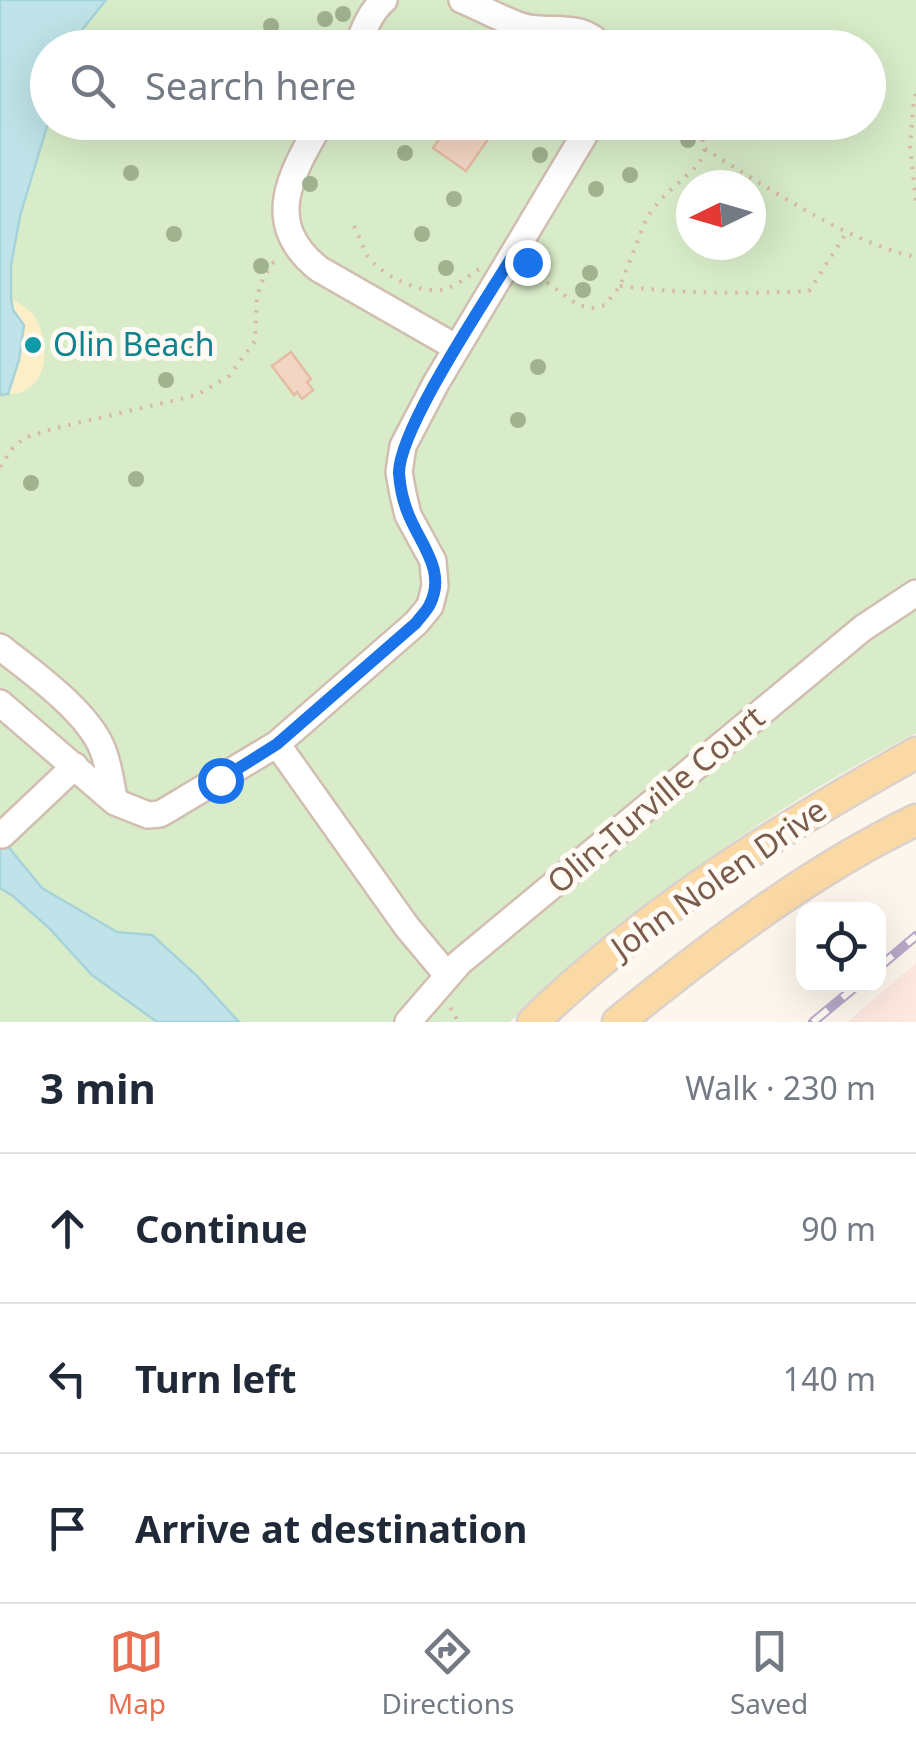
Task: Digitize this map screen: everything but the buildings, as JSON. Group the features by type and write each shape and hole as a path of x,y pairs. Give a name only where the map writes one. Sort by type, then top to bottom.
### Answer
{"main road":[{"name":"John Nolen Drive","path":"534,1022 648,922 737,859 916,753"},
{"name":"John Nolen Drive","path":"618,1022 750,920 812,879 916,820"}],"street":[{"path":"364,30 384,0"},
{"path":"462,0 524,28 554,30"},
{"path":"311,140 288,188 289,231 301,254 319,269 457,348"},
{"path":"0,703 115,802 132,811 160,814 277,744 416,623 430,606 435,586 433,561 408,515 399,472 403,446 581,140"},
{"name":"Olin-Turville Court","path":"408,1022 477,949 863,628 916,593"},
{"path":"0,647 42,680 87,724 102,748 115,802"},
{"path":"277,744 407,927 448,976"},
{"path":"2,835 74,766"}],"path":[{"path":"916,94 910,147 916,202"},
{"path":"354,226 368,257 386,274 418,288 438,291 458,283 492,260 510,260 527,262 531,272 578,305 592,308 604,305 620,286 647,217 699,164 705,149 703,140"},
{"path":"705,149 847,232 916,257"},
{"path":"620,286 674,293 809,291 847,232"},
{"path":"0,468 24,438 197,395 229,376 255,342 257,296 263,279 273,263 301,254"},
{"path":"446,1004 456,1014 457,1022"}],"shaded area":[{"path":"916,963 916,1022 847,1022 886,992"}],"green space":[{"path":"106,0 916,0 916,733 807,794 702,863 604,939 510,1022 0,1022 0,885 11,850 0,832 0,395 8,393 11,265 20,216 43,140 886,140 886,30 82,30"}],"sand":[{"name":"Olin Beach","path":"11,298 38,322 45,349 40,375 33,385 8,394 19,360 24,325 13,310"}],"water":[{"path":"0,0 106,0 82,30 30,30 30,140 43,140 20,216 11,265 13,310 24,325 19,360 8,394 0,395"},
{"path":"0,832 42,888 117,932 152,935 239,1022 157,1022 92,975 49,928 0,888"}],"railway":[{"path":"886,961 916,936"},
{"path":"813,1022 849,992"}],"place":[{"name":"Olin Beach","path":"33,345"}],"route":[{"path":"220,780 277,744 416,623 430,606 435,586 433,561 408,515 399,472 403,446 510,260 527,262"}]}
